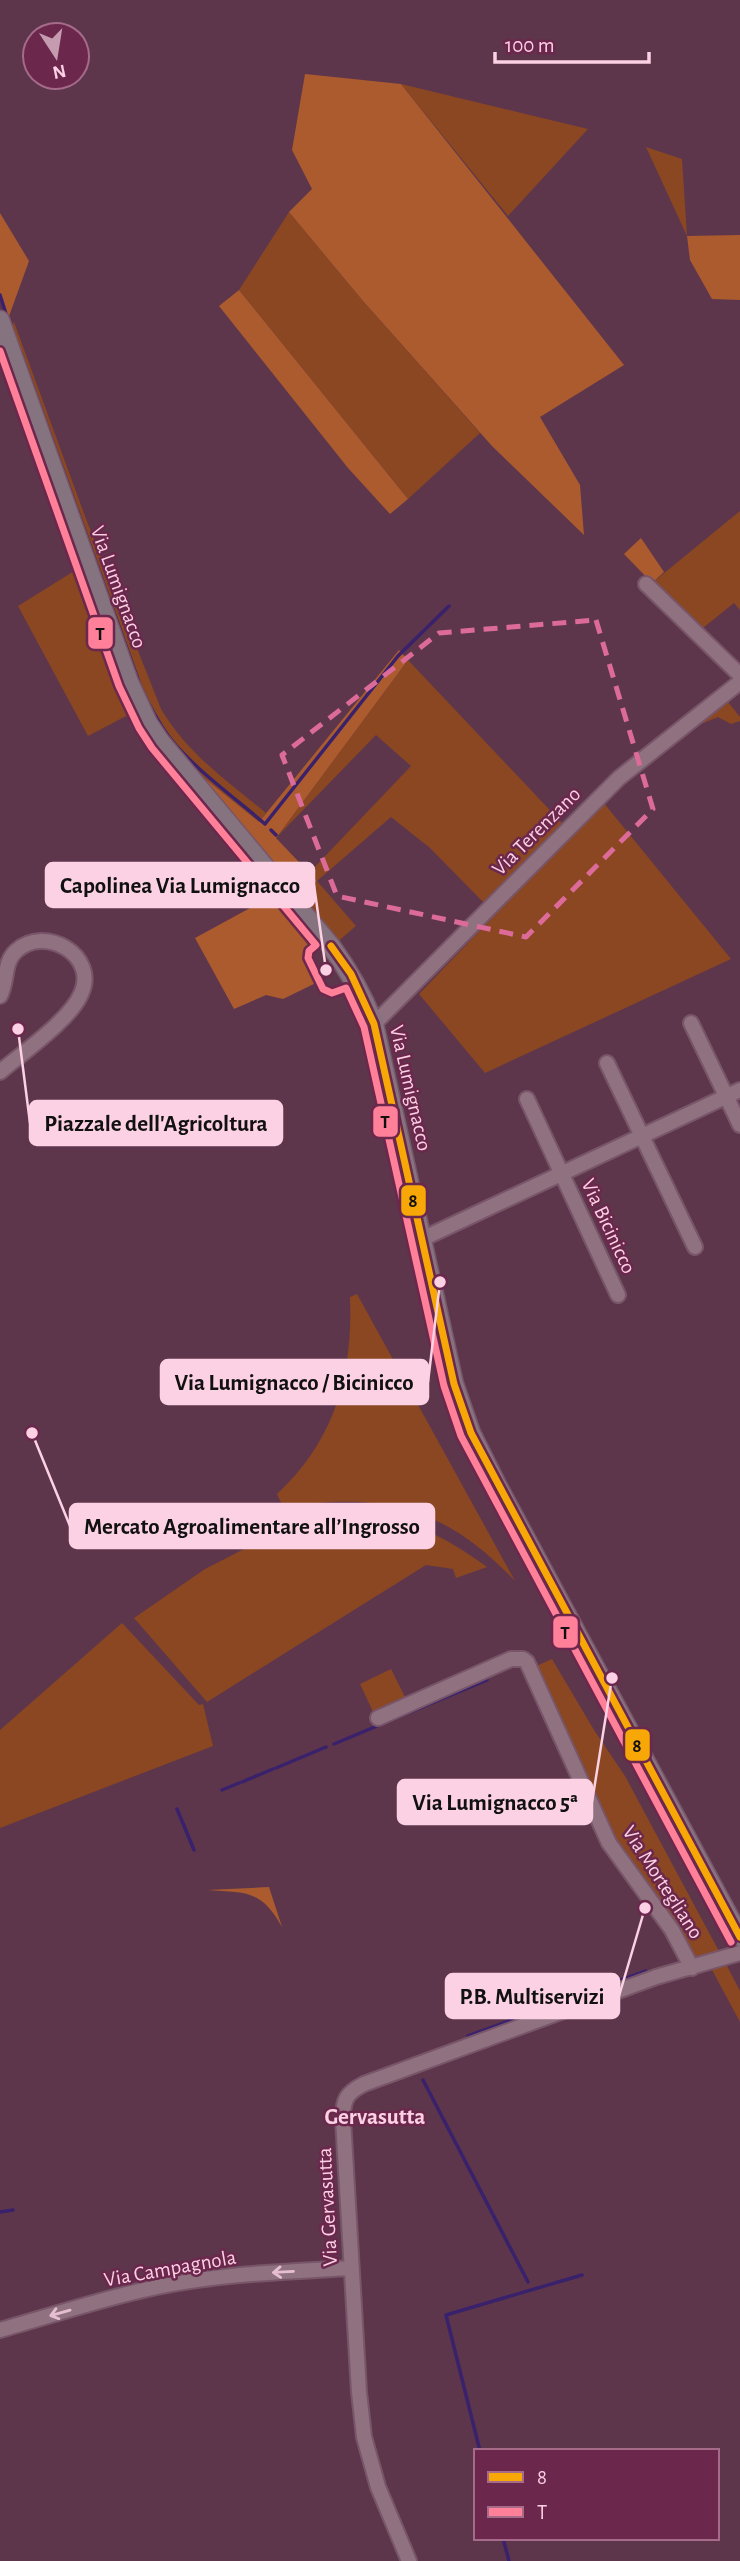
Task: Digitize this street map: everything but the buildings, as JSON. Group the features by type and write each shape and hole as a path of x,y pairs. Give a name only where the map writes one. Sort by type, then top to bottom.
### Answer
{"main road":[{"name":"Via Lumignacco","path":"0,320 129,682 148,723 186,775 346,967 359,990 374,1024 454,1384 471,1433 740,1937"}],"street":[{"path":"646,583 740,675"},
{"name":"Via Terenzano","path":"374,1024 619,778 740,682"},
{"path":"0,996 10,958 23,946 35,941 56,942 66,946 80,963 84,982 79,998 68,1014 0,1072"},
{"path":"691,1023 740,1125"},
{"path":"0,1061 7,1055 26,1050"},
{"path":"607,1063 695,1247"},
{"name":"Via Bicinicco","path":"422,1239 740,1090"},
{"name":"Via Bicinicco","path":"527,1099 618,1295"},
{"name":"Via Mortegliano","path":"378,1718 511,1658 527,1662 610,1843 672,1930 692,1968"},
{"name":"Via Gervasutta","path":"409,2561 378,2487 367,2449 359,2392 344,2100 349,2092 364,2084 656,1977 740,1953"},
{"name":"Via Campagnola","path":"0,2330 166,2286 232,2276 351,2268"}],"highlighted area":[{"path":"596,620 653,809 526,937 337,896 282,755 439,633"}],"shaded area":[{"path":"305,74 401,84 624,365 540,417 580,485 584,535 492,446 363,301 289,212 312,189 292,150"},
{"path":"401,84 588,129 508,216"},
{"path":"646,147 682,159 687,236"},
{"path":"289,212 363,301 480,433 408,499 239,290"},
{"path":"0,213 29,261 8,319 0,295"},
{"path":"740,235 740,300 712,299 690,260 687,236"},
{"path":"239,290 408,499 390,514 348,468 219,306"},
{"path":"14,322 86,519 161,709 195,753 266,813 259,822 188,765 146,708 11,330"},
{"path":"740,511 740,610 734,603 698,632 652,583"},
{"path":"641,538 664,572 652,583 624,554"},
{"path":"79,568 132,713 88,736 18,606"},
{"path":"399,650 408,660 276,838 317,881 298,897 188,765 259,822"},
{"path":"408,660 562,823 485,904 430,848 391,817 317,881 309,873 411,766 376,735 275,839"},
{"path":"728,702 740,717 740,721 731,724 718,717 696,726"},
{"path":"603,802 731,959 485,1073 419,994"},
{"path":"317,881 356,926 335,944 298,897"},
{"path":"276,894 321,947 310,956 322,980 283,999 266,995 234,1009 195,938"},
{"path":"357,1294 515,1581 463,1536 410,1510 351,1502 283,1507 277,1494 313,1451 336,1404 348,1353 350,1297"},
{"path":"341,1517 384,1520 419,1528 451,1543 487,1567 456,1578 453,1569 426,1565 207,1702 134,1618 205,1569 248,1547 314,1519"},
{"path":"122,1623 199,1705 203,1704 213,1746 0,1828 0,1730"},
{"path":"552,1659 625,1776 721,1955 697,1958 692,1956 619,1849 534,1667"},
{"path":"391,1669 407,1701 375,1716 360,1684"},
{"path":"269,1887 282,1927 267,1906 251,1895 207,1890"},
{"path":"726,1964 740,1991 740,2022 711,1968"}],"waterway":[{"path":"0,295 7,317"},
{"path":"21,353 140,685 150,705 179,749 265,824 398,656 449,606"},
{"path":"271,830 276,835"},
{"path":"334,1744 487,1680 487,1675"},
{"path":"276,1768 326,1747"},
{"path":"242,1782 273,1769"},
{"path":"222,1790 239,1783"},
{"path":"177,1809 194,1850"},
{"path":"468,2036 646,1971"},
{"path":"423,2080 528,2282"},
{"path":"0,2212 13,2210"},
{"path":"480,2449 446,2315 582,2275"},
{"path":"504,2540 509,2561"}],"transit line":[{"name":"T","path":"0,351 119,686 139,728 152,748 316,945 309,951 308,958 323,989 332,993 346,988 364,1027 444,1386 461,1436 731,1942"},
{"name":"8","path":"331,946 351,974 374,1024 454,1384 471,1433 740,1937"}],"place":[{"name":"Capolinea Via Lumignacco","path":"326,970"},
{"name":"Piazzale dell'Agricoltura","path":"18,1029"},
{"name":"Via Lumignacco / Bicinicco","path":"440,1282"},
{"name":"Mercato Agroalimentare all’Ingrosso","path":"32,1433"},
{"name":"Via Lumignacco 5ª","path":"612,1678"},
{"name":"P.B. Multiservizi","path":"645,1908"}],"district":[{"name":"Gervasutta","path":"375,2116"}]}
